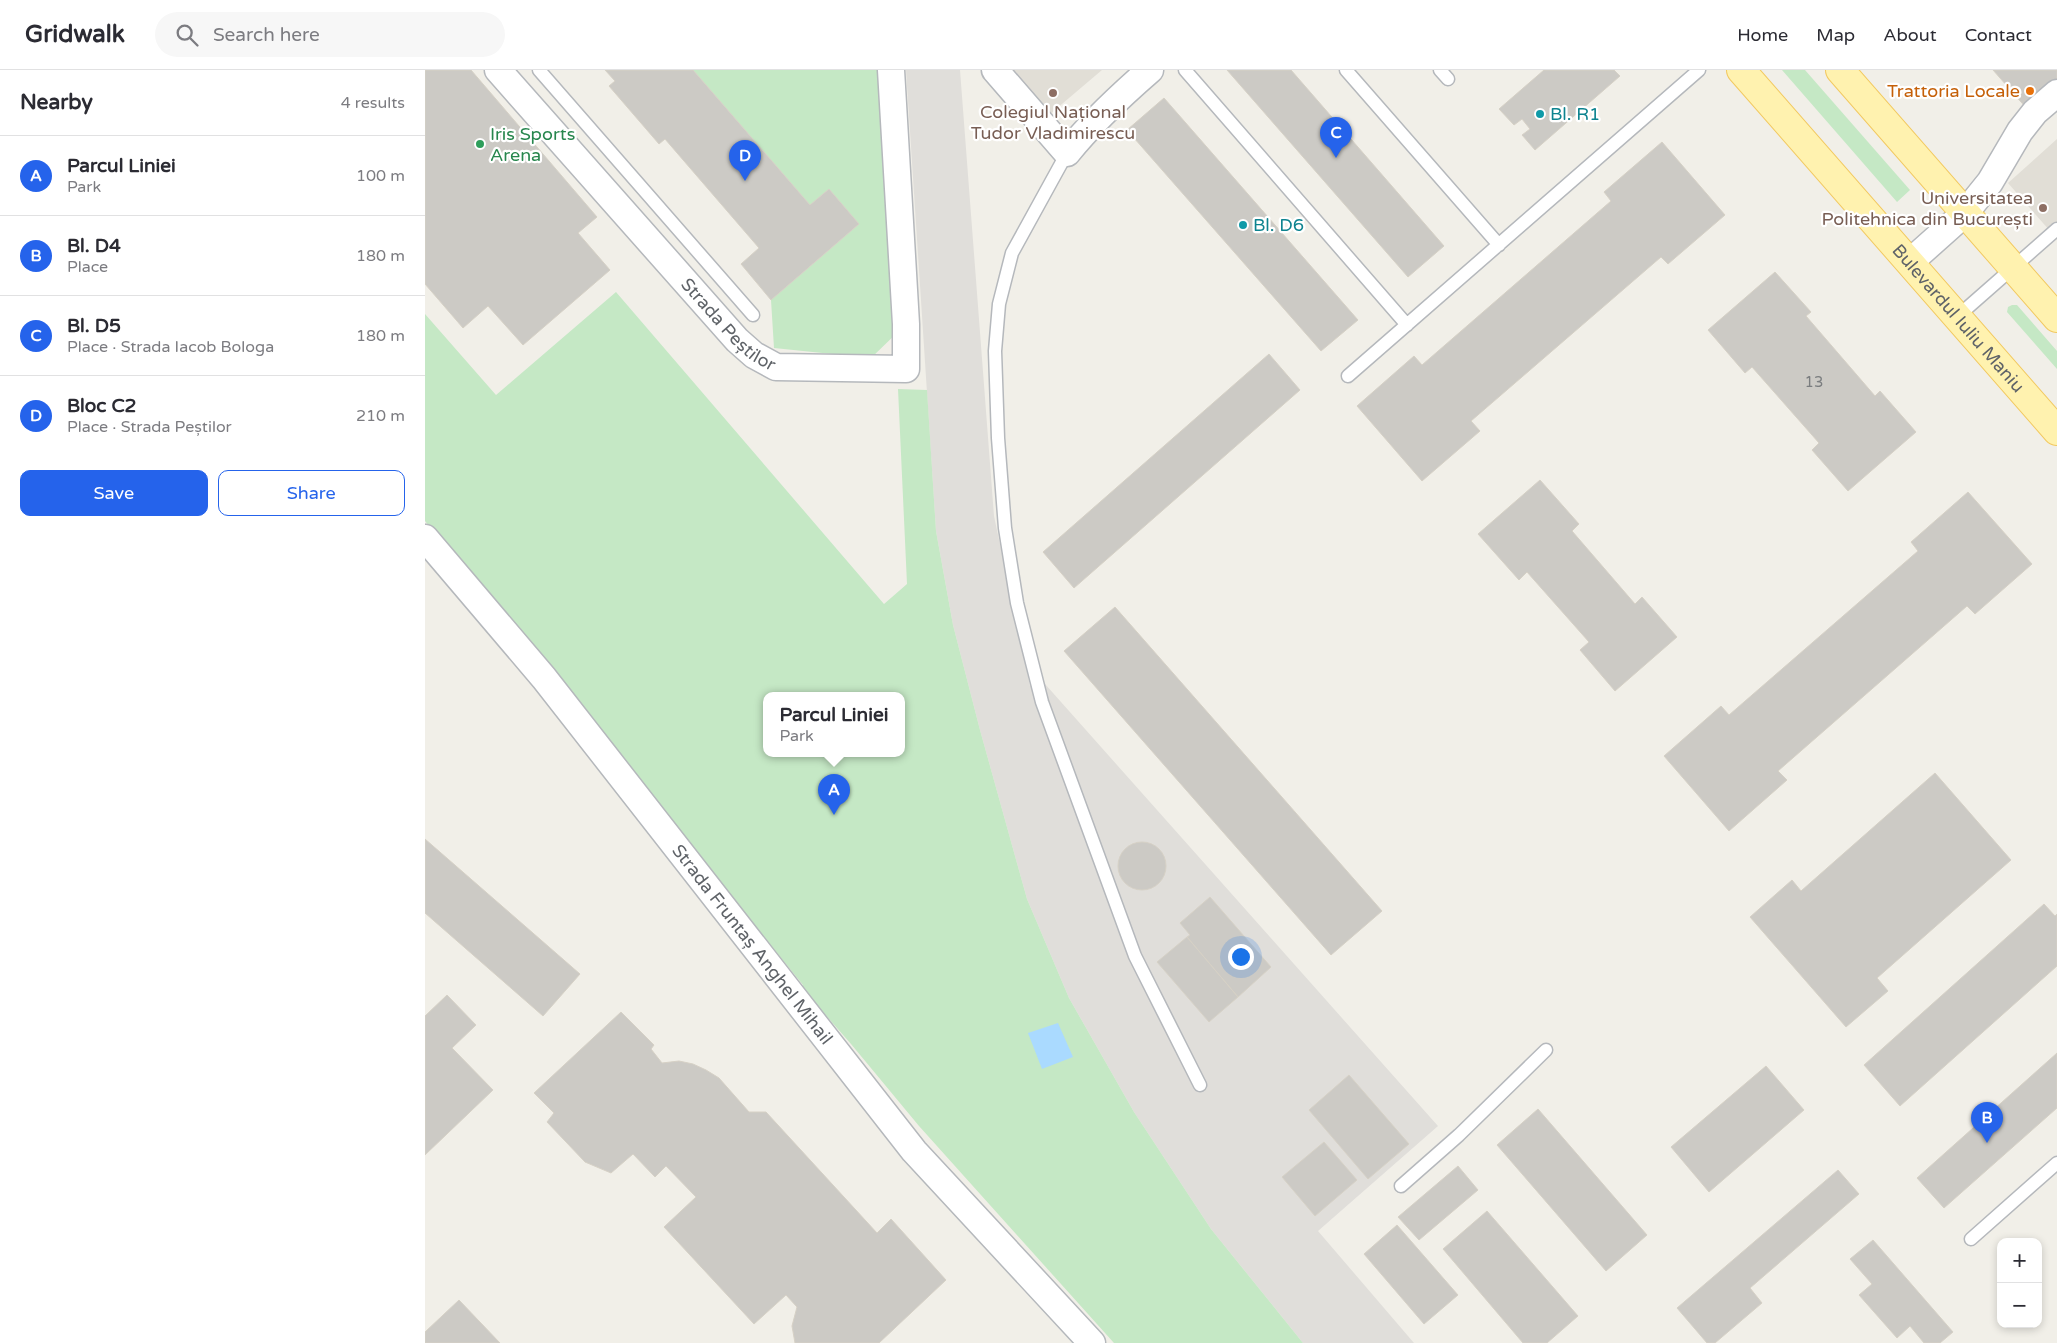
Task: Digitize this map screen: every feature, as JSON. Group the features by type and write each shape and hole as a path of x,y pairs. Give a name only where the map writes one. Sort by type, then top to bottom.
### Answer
{"main road":[{"name":"Bulevardul Iuliu Maniu","path":"1741,70 2057,431"},
{"path":"1840,70 2057,318"}],"street":[{"name":"Strada Peștilor","path":"498,70 737,340 754,355 776,368 906,368 906,324 891,70"},
{"path":"995,70 1067,153 1107,107 1150,70"},
{"path":"1910,262 1965,213 1990,182 2021,131 2035,112 2057,93"},
{"name":"Strada Fruntaș Anghel Mihail","path":"425,538 544,678 914,1151 1092,1343"}],"lane":[{"path":"539,70 753,315"},
{"path":"1185,70 1407,325"},
{"path":"1346,70 1499,245"},
{"path":"1348,376 1699,70"},
{"path":"1067,153 1012,253 999,304 995,351 998,438 1005,528 1017,603 1043,702 1135,956 1200,1085"},
{"path":"1958,316 2057,229"},
{"path":"1401,1186 1459,1135 1546,1050"},
{"path":"1971,1239 2057,1163"}],"shaded area":[{"path":"906,70 960,70 994,516 1030,686 1045,684 1438,1126 1318,1231 1414,1343 1303,1343 1211,1229 1134,1112 1069,998 1027,899 953,625 936,531"},
{"name":"Colegiul Național Tudor Vladimirescu","path":"1011,70 1102,70 1049,115"},
{"name":"Universitatea Politehnica din București","path":"2057,139 2057,239 2008,183"}],"green space":[{"path":"693,70 880,70 900,330 871,358 774,348 771,300 859,224 829,189 810,205"},
{"path":"1782,70 1805,70 1910,190 1897,202"},
{"path":"616,292 884,604 907,584 898,389 927,390 936,531 953,625 1027,899 1069,998 1134,1112 1211,1229 1303,1343 1114,1343 919,1126 801,987 803,985 425,521 425,314 496,395"},
{"path":"2017,305 2057,351 2057,369 2007,312 2008,307"}],"water":[{"path":"1058,1023 1073,1057 1042,1069 1028,1033"}],"building":[{"name":"Iris Sports Arena","path":"426,70 471,70 597,217 578,233 610,270 523,345 488,306 463,328 425,284"},
{"path":"605,70 693,70 810,205 829,189 859,224 771,300 741,264 759,248 665,139 659,144 609,86 615,81"},
{"path":"1227,70 1291,70 1444,246 1408,277"},
{"name":"Bl. R1","path":"1544,70 1614,70 1620,76 1535,150 1522,135 1530,129 1522,119 1514,125 1499,109"},
{"name":"Trattoria Locale","path":"1993,70 2057,70 2057,85 2028,110"},
{"name":"Bl. D6","path":"1164,98 1358,320 1321,351 1127,130"},
{"path":"1662,142 1725,215 1668,264 1661,257 1471,421 1480,431 1422,481 1357,406 1414,356 1422,365 1611,201 1604,192"},
{"path":"1775,272 1811,312 1806,316 1875,396 1880,391 1916,432 1848,491 1812,450 1819,443 1752,367 1745,373 1708,330"},
{"path":"1269,354 1300,390 1074,588 1043,552"},
{"path":"1540,480 1579,524 1572,531 1635,604 1642,597 1677,637 1615,691 1580,650 1589,642 1527,572 1519,580 1478,534"},
{"path":"1968,492 2032,564 1975,614 1967,606 1778,771 1787,780 1729,831 1664,756 1721,706 1729,715 1918,551 1911,542"},
{"path":"1115,607 1382,911 1331,955 1064,651"},
{"path":"1935,773 2011,860 1877,978 1888,991 1846,1027 1750,917 1792,880 1801,891"},
{"path":"425,839 580,974 543,1016 425,913"},
{"path":"1142,842 1151,844 1159,849 1164,857 1166,866 1164,875 1159,883 1151,888 1142,890 1133,888 1125,883 1120,875 1118,866 1120,857 1125,849 1133,844"},
{"path":"1210,897 1271,967 1238,997 1187,937 1190,935 1180,923"},
{"path":"2044,904 2055,916 2057,914 2057,966 1900,1106 1864,1065"},
{"path":"1187,937 1238,997 1209,1022 1157,962"},
{"path":"447,995 476,1025 452,1048 493,1090 425,1155 425,1016"},
{"path":"621,1012 654,1045 651,1049 662,1063 679,1061 693,1064 706,1070 719,1078 749,1112 766,1112 877,1233 891,1219 946,1280 879,1343 795,1343 792,1326 797,1307 786,1295 754,1324 664,1227 696,1197 666,1166 655,1177 633,1154 611,1173 585,1162 547,1122 554,1113 534,1093"},
{"path":"2057,1053 2057,1108 1944,1208 1917,1178"},
{"path":"1766,1066 1804,1110 1709,1192 1671,1147"},
{"path":"1349,1075 1409,1144 1368,1179 1309,1110"},
{"path":"1538,1109 1647,1235 1606,1271 1497,1145"},
{"path":"1324,1142 1357,1180 1315,1216 1282,1177"},
{"path":"1458,1166 1478,1190 1419,1240 1398,1217"},
{"path":"1838,1170 1859,1194 1750,1288 1762,1303 1715,1343 1707,1343 1677,1308"},
{"path":"1487,1211 1578,1316 1547,1343 1523,1343 1443,1249"},
{"path":"1397,1225 1458,1295 1424,1324 1364,1254"},
{"path":"1873,1240 1953,1332 1940,1343 1924,1343 1910,1326 1897,1338 1859,1295 1872,1284 1850,1259"},
{"path":"459,1300 500,1343 425,1343 425,1332"}],"place":[{"name":"Trattoria Locale","path":"2030,91"},
{"name":"Colegiul Național Tudor Vladimirescu","path":"1053,93"},
{"name":"Bl. R1","path":"1540,114"},
{"name":"Iris Sports Arena","path":"480,144"},
{"name":"Bl. D5","path":"1336,158"},
{"name":"Bloc C2","path":"745,181"},
{"name":"Universitatea Politehnica din București","path":"2043,208"},
{"name":"Bl. D6","path":"1243,225"},
{"name":"Parcul Liniei","path":"834,815"},
{"name":"Bl. D4","path":"1987,1143"}]}
